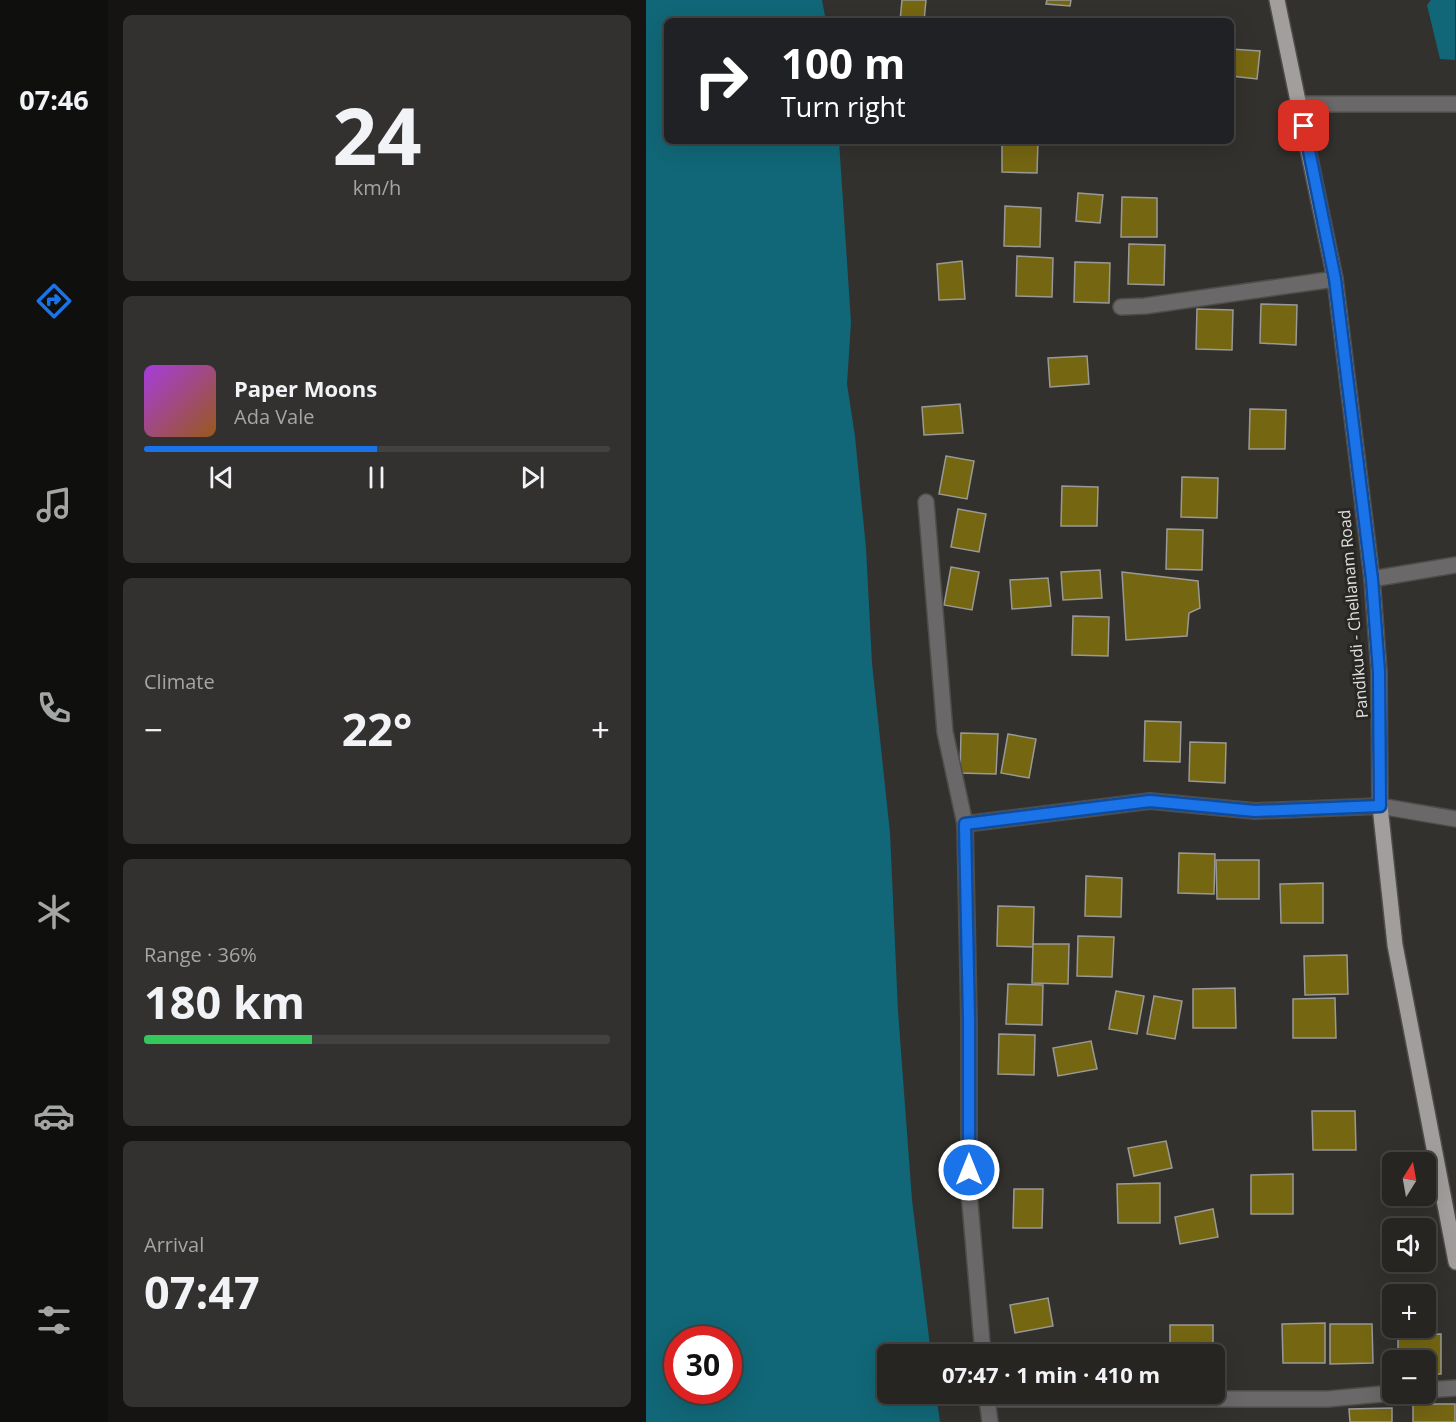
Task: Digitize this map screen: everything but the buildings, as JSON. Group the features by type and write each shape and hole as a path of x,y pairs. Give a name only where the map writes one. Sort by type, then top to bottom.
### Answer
{"main road":[{"name":"Pandikudi - Chellanam Road","path":"1277,0 1335,279 1372,579 1379,672 1380,806 1395,945 1456,1262"}],"street":[{"path":"1300,104 1456,104"},
{"path":"1121,307 1145,306 1335,279"},
{"path":"926,502 946,732 965,824 969,1021 969,1192 982,1344"},
{"path":"1372,579 1456,565"},
{"path":"965,824 1150,801 1255,811 1380,806 1456,819"},
{"path":"1436,1389 1456,1388"},
{"path":"1225,1398 1328,1399 1382,1394"},
{"path":"988,1404 990,1422"}],"water":[{"path":"646,0 822,0 825,18 664,18 664,144 839,144 851,322 847,384 855,436 866,548 872,663 890,833 898,1011 912,1200 930,1344 877,1344 877,1404 937,1404 940,1422 646,1422"},
{"path":"1431,0 1455,0 1455,60 1440,59 1427,5"}],"route":[{"path":"969,1170 965,824 1150,801 1255,811 1380,806 1379,672 1372,579 1335,279 1304,126"}]}
